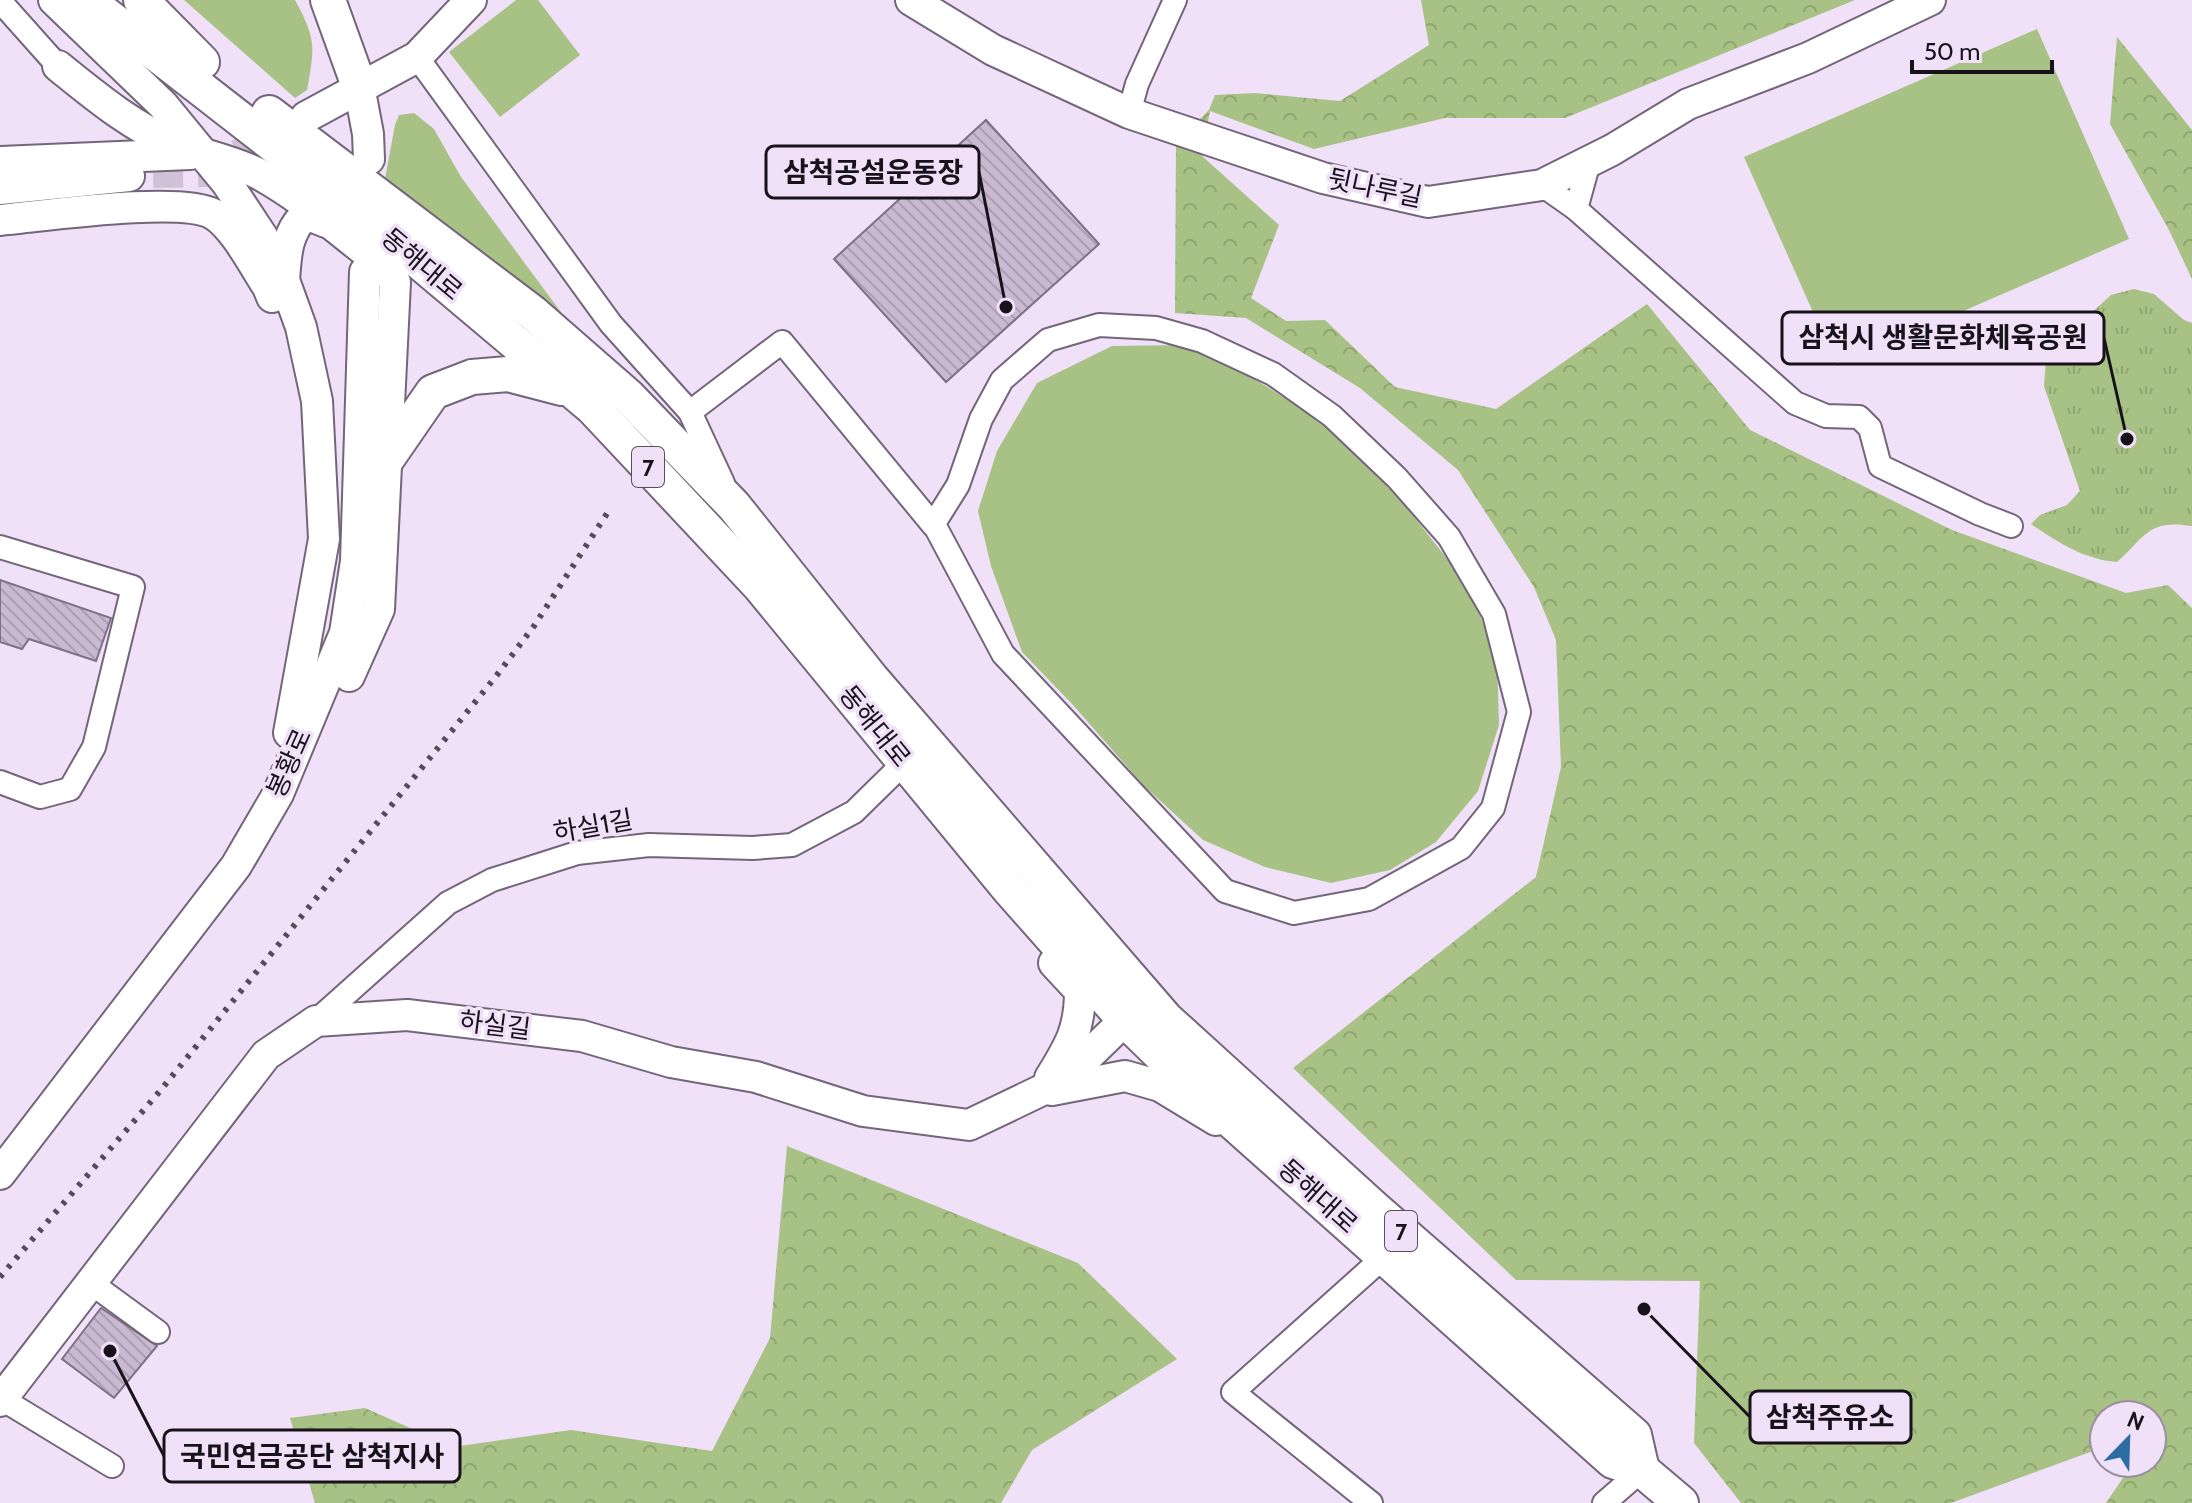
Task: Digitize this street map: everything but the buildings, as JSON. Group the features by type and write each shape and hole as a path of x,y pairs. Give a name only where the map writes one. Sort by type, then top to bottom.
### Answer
{"main road":[{"name":"동해대로","path":"87,0 366,217 593,408 759,585 1009,889 1135,1009 1166,1019 1374,1208 1634,1435 1642,1470"},
{"name":"동해대로","path":"122,0 533,313 628,396 734,506 1199,1092 1613,1461 1642,1470 1681,1503"},
{"path":"141,0 202,62"},
{"path":"328,0 359,86"},
{"path":"339,0 353,38 359,86"},
{"path":"384,463 433,392 472,377 508,374 573,391"}],"street":[{"path":"54,0 163,105 204,153 262,236 284,280 301,327 317,401 324,539 278,794"},
{"path":"306,117 417,57 471,0"},
{"name":"뒷나루길","path":"911,0 993,50 1129,113 1323,178 1428,202 1542,185 1589,162 1688,104 1808,58 1930,0"},
{"path":"1129,113 1137,84 1175,0"},
{"path":"0,1 86,96 101,118 102,138 92,158"},
{"path":"417,57 611,324 690,412 734,506"},
{"path":"58,66 103,102 145,129 175,145 204,153 264,177 285,189 386,267 395,282 379,609 343,688 278,794"},
{"path":"359,86 368,134 369,159"},
{"path":"0,162 204,153"},
{"path":"1576,209 1589,162"},
{"path":"0,189 153,173"},
{"path":"1542,185 1576,209 1795,403 1826,416 1859,417 1870,428 1880,466 2011,526"},
{"path":"0,220 180,206 211,213 225,223 268,287 319,431"},
{"path":"284,280 287,244 294,226 303,217 311,216 326,222"},
{"name":"봉황로","path":"0,1174 236,866 278,794 345,633 356,561 365,272"},
{"path":"690,412 782,342 933,525 1003,654 1225,891 1294,913 1369,899 1461,848 1493,808 1519,712 1494,614 1449,537 1397,478 1332,416 1273,374 1202,341 1156,328 1099,325 1048,340 1002,380 981,419 958,485 933,525"},
{"path":"0,547 133,587 94,747 70,789 40,797 0,782"},
{"name":"하실1길","path":"316,1021 448,903 492,880 577,853 649,845 753,848 792,845 854,812 905,762"},
{"path":"1009,889 1052,961 1080,991 1080,1017 1069,1047 1042,1092"},
{"name":"하실길","path":"316,1021 407,1015 582,1036 671,1062 756,1077 863,1111 969,1125 1063,1080 1135,1009"},
{"path":"112,1466 1,1400 266,1055 316,1021"},
{"path":"1042,1092 1125,1076 1160,1086 1220,1122 1266,1164 1308,1188"},
{"path":"1371,1503 1233,1392 1385,1256"},
{"path":"91,1283 158,1332"},
{"path":"1604,1503 1642,1470"}],"green space":[{"path":"184,0 295,0 312,43 307,90 295,98"},
{"path":"516,0 538,0 580,55 500,117 449,52"},
{"path":"1421,0 1855,0 1565,118 1445,118 1314,149 1210,111 1202,156 1279,225 1251,298 1286,321 1325,320 1395,387 1496,409 1647,304 1750,430 1952,530 2126,593 2168,585 2192,608 2192,1503 2106,1503 2122,1479 2168,1479 2168,1399 2088,1399 2088,1453 1951,1503 1741,1503 1694,1443 1700,1281 1516,1280 1293,1068 1536,877 1561,767 1556,640 1534,587 1458,470 1360,388 1246,318 1175,313 1176,143 1209,110 1215,95 1255,93 1340,101 1429,45"},
{"path":"2037,29 2129,239 1837,366 1744,157"},
{"path":"2117,37 2192,130 2192,279 2169,230 2110,124"},
{"path":"414,113 434,129 461,177 583,342 384,184 399,115"},
{"path":"2134,289 2154,294 2184,320 2192,323 2192,526 2177,524 2157,527 2117,562 2083,554 2031,524 2040,515 2067,505 2080,491 2044,386 2046,360 2111,295"},
{"path":"1190,345 1235,367 1317,418 1401,500 1466,583 1497,655 1499,725 1478,791 1436,842 1390,870 1331,883 1265,867 1203,840 1143,785 1022,652 991,566 978,511 997,451 1037,383 1112,346"},
{"path":"787,1146 1078,1263 1177,1359 1032,1450 1001,1503 315,1503 290,1418 365,1408 453,1447 571,1430 712,1451 770,1338"}],"tunnel":[{"path":"153,173 207,172 284,129"}],"railway":[{"path":"0,1277 160,1091 497,675 534,626 608,512"}],"place":[{"name":"삼척공설운동장","path":"1006,307"},
{"name":"삼척시 생활문화체육공원","path":"2127,439"},
{"name":"삼척주유소","path":"1644,1309"},
{"name":"국민연금공단 삼척지사","path":"110,1351"}]}
